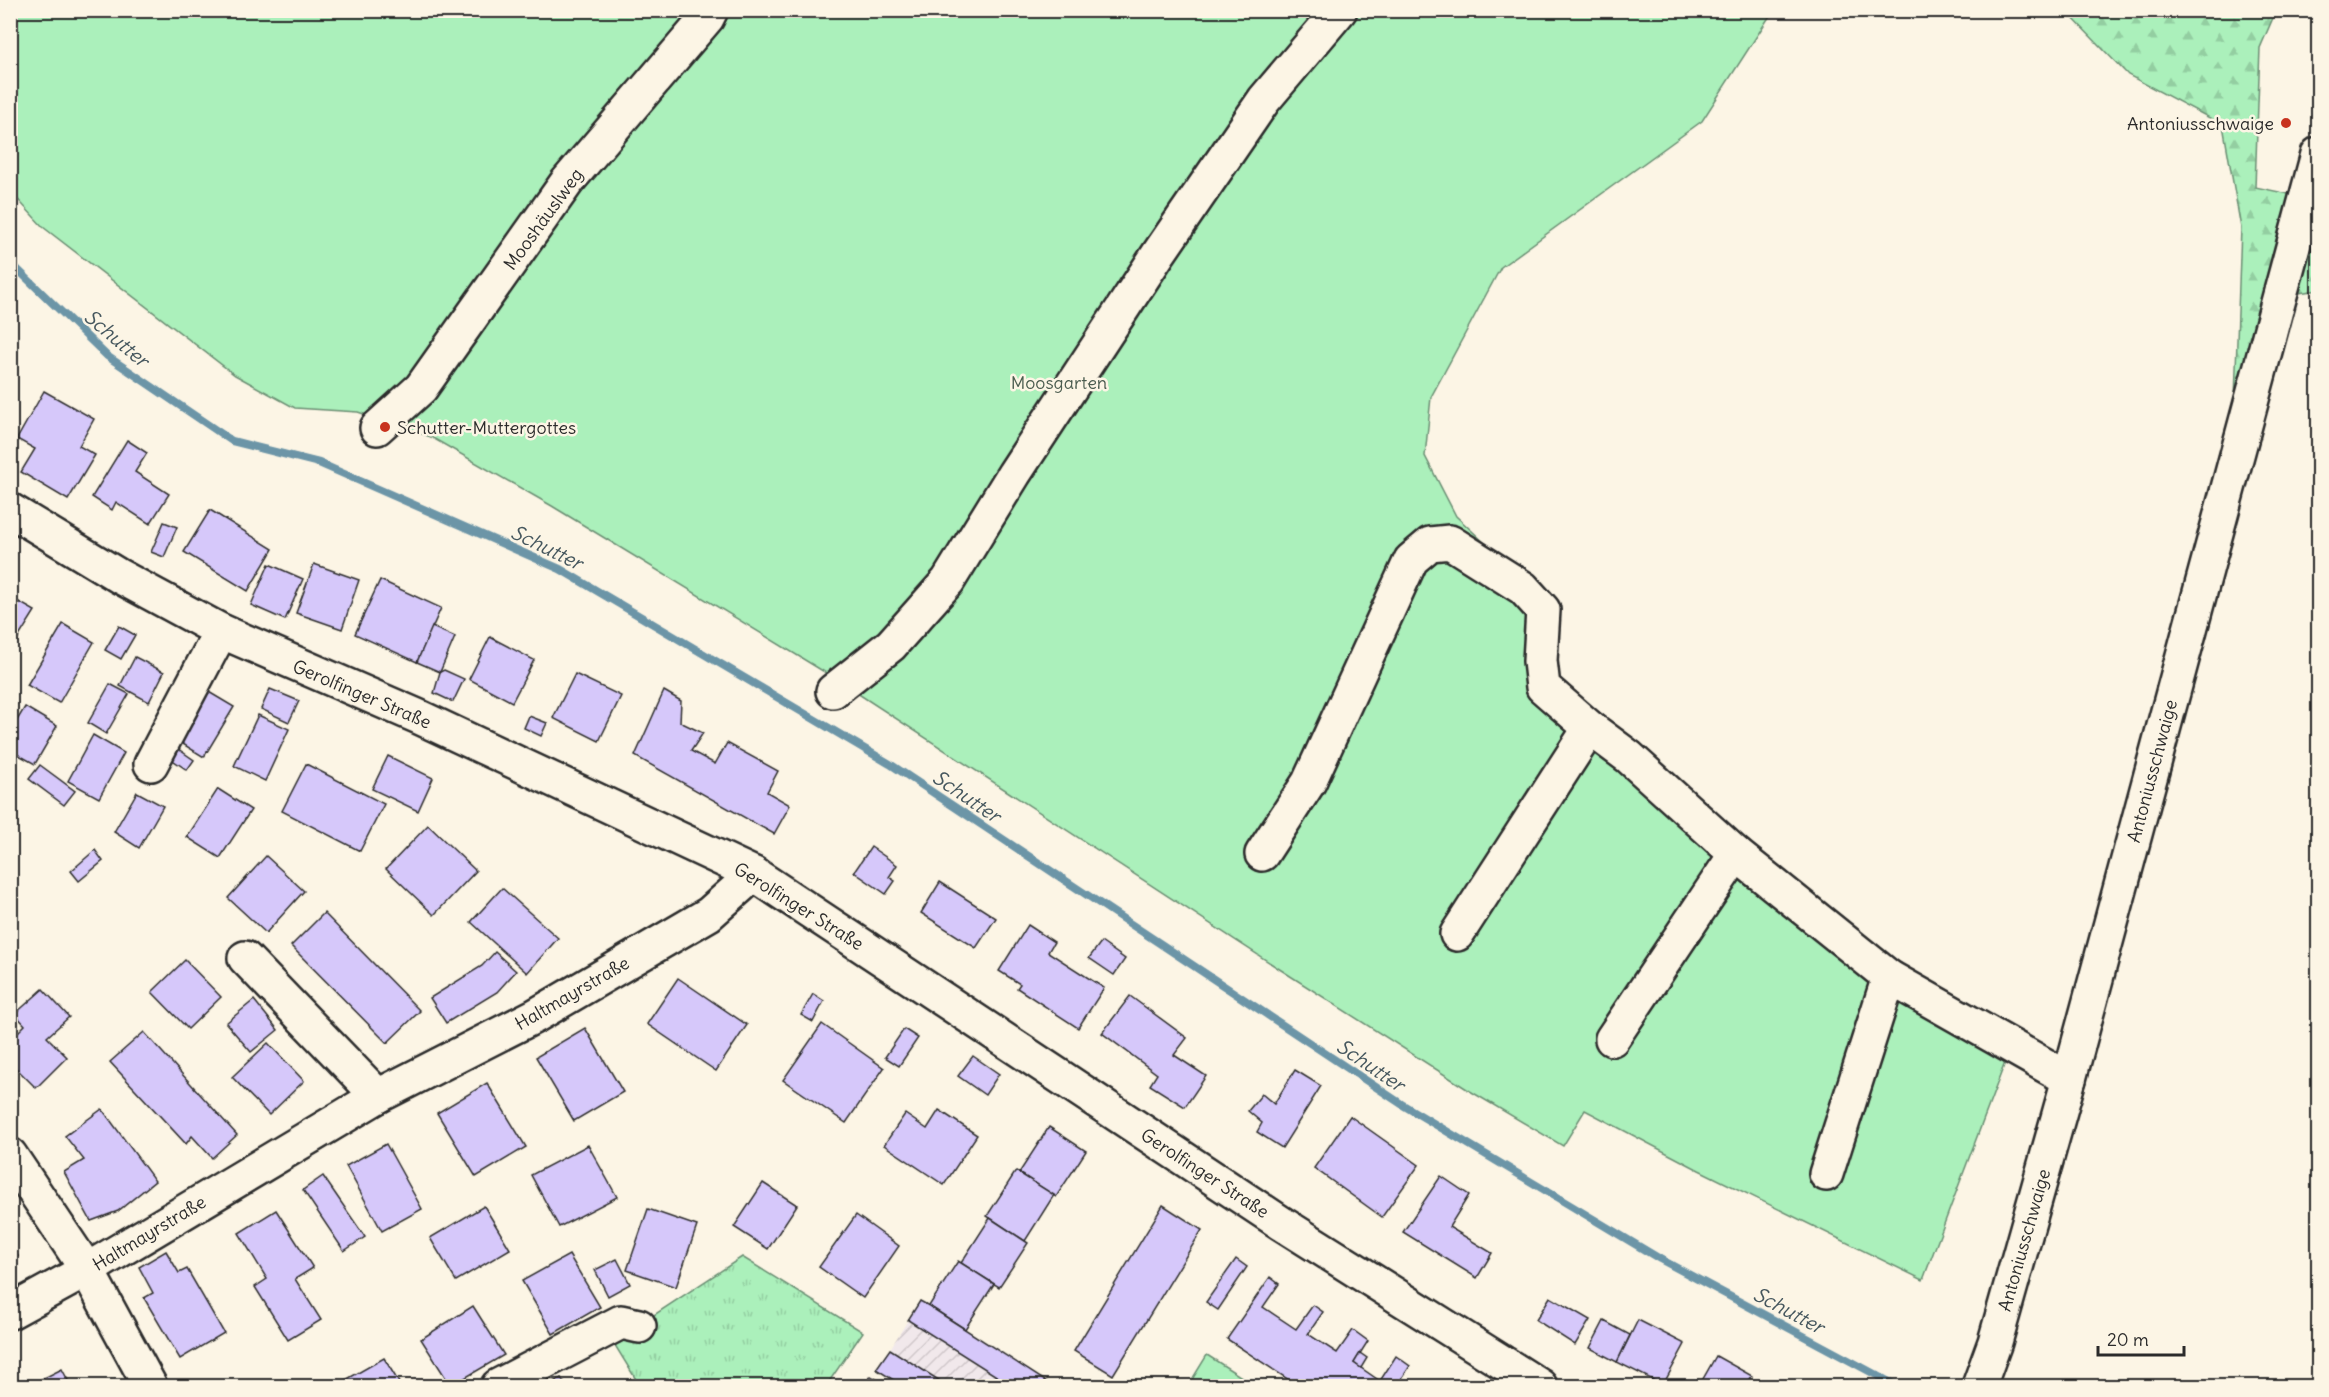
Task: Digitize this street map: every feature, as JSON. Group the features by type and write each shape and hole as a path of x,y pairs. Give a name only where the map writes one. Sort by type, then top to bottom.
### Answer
{"street":[{"name":"Mooshäuslweg","path":"377,428 421,388 567,182 700,27 711,10"},
{"path":"833,691 891,645 948,581 1014,474 1159,253 1258,109 1341,10"},
{"name":"Antoniusschwaige","path":"1979,1386 1995,1342 2069,1079 2319,154"},
{"name":"Gerolfinger Straße","path":"10,510 119,576 221,631 417,716 754,874 1271,1217 1540,1386"},
{"path":"1262,854 1309,782 1411,560 1430,544 1450,542 1523,588 1543,610 1540,661 1543,687 1590,728 1629,757 1736,854 1889,977 2069,1079"},
{"path":"151,764 221,631"},
{"path":"1457,934 1590,728"},
{"path":"1612,1039 1736,854"},
{"name":"Haltmayrstraße","path":"10,1312 87,1270 378,1096 545,1010 709,914 754,874"},
{"path":"245,958 378,1096"},
{"path":"1826,1174 1889,977"},
{"path":"10,1155 87,1270 150,1386"},
{"path":"498,1386 621,1322 639,1326"}],"shaded area":[{"path":"908,1320 1012,1386 948,1386 890,1349"}],"green space":[{"name":"Moosgarten","path":"11,11 1773,11 1702,121 1501,267 1431,397 1425,456 1456,516 1550,604 1552,679 1876,956 2015,1036 1923,1280 1699,1170 1585,1110 1563,1146 1470,1091 1281,970 831,676 552,506 431,437 358,412 295,408 235,375 43,227 11,192"},
{"path":"2066,11 2276,11 2260,48 2255,187 2318,200 2318,290 2272,297 2249,400 2235,398 2241,228 2223,125 2128,75"},
{"path":"742,1257 863,1332 826,1386 640,1386 613,1342"},
{"path":"1207,1355 1254,1385 1188,1386"}],"building":[{"path":"44,391 94,419 79,446 95,455 68,500 21,472 35,449 17,439"},
{"path":"127,440 147,453 135,472 169,494 150,524 116,502 112,510 92,497"},
{"path":"210,510 273,549 248,591 184,552"},
{"path":"164,522 177,527 164,557 151,552"},
{"path":"269,564 303,579 285,620 251,605"},
{"path":"314,564 359,580 342,629 296,613"},
{"path":"380,580 441,608 417,662 355,634"},
{"path":"10,597 35,611 10,651"},
{"path":"63,624 94,642 59,703 27,685"},
{"path":"119,626 135,635 121,659 105,650"},
{"path":"432,627 455,637 440,672 417,662"},
{"path":"490,637 534,660 512,702 469,679"},
{"path":"135,657 164,672 149,702 120,686"},
{"path":"444,670 464,679 453,702 434,693 440,672"},
{"path":"575,674 621,696 599,741 553,718"},
{"path":"110,684 129,694 106,734 88,723"},
{"path":"202,688 234,707 204,757 173,738"},
{"path":"270,689 299,701 289,722 261,709"},
{"path":"664,691 681,701 680,722 703,733 691,751 715,764 727,743 778,771 767,792 790,805 774,834 635,756"},
{"path":"25,707 57,726 35,764 10,750 10,732"},
{"path":"258,715 289,729 265,781 234,766"},
{"path":"529,716 547,723 541,736 524,728"},
{"path":"93,735 124,753 99,798 68,781"},
{"path":"171,744 194,760 187,770 164,754"},
{"path":"388,756 433,778 418,811 372,789"},
{"path":"306,764 384,804 360,851 282,811"},
{"path":"40,765 75,791 64,805 29,779"},
{"path":"218,789 251,810 220,858 187,837"},
{"path":"137,792 163,806 139,848 114,832"},
{"path":"428,825 476,871 434,915 386,869"},
{"path":"871,847 897,865 889,877 895,881 886,894 854,872"},
{"path":"95,850 103,861 79,881 71,871"},
{"path":"266,856 304,891 266,933 228,898"},
{"path":"940,882 996,918 976,948 921,913"},
{"path":"502,888 558,938 527,973 471,922"},
{"path":"324,913 420,1011 387,1043 291,946"},
{"path":"1028,925 1054,942 1048,952 1104,988 1078,1028 1017,988 1020,984 999,971"},
{"path":"1101,942 1125,959 1114,975 1089,958"},
{"path":"495,952 516,971 497,992 446,1023 430,998 482,966"},
{"path":"185,960 221,997 188,1029 152,992"},
{"path":"678,978 747,1025 716,1071 647,1024"},
{"path":"43,989 69,1017 47,1037 67,1057 36,1088 10,1062 10,1040 25,1025 15,1014"},
{"path":"813,994 824,1001 813,1022 801,1015"},
{"path":"1130,996 1187,1038 1174,1055 1206,1076 1185,1107 1150,1085 1157,1074 1102,1033"},
{"path":"254,1000 278,1030 251,1052 226,1023"},
{"path":"822,1024 884,1068 846,1123 783,1080"},
{"path":"585,1028 623,1092 574,1121 536,1057"},
{"path":"904,1029 918,1038 899,1066 885,1057"},
{"path":"144,1032 237,1135 212,1158 192,1136 186,1144 110,1062"},
{"path":"268,1043 304,1081 269,1115 232,1077"},
{"path":"973,1056 999,1074 985,1095 958,1076"},
{"path":"1295,1070 1321,1086 1282,1148 1257,1132 1262,1123 1248,1111 1262,1094 1274,1104"},
{"path":"487,1083 526,1147 476,1177 437,1113"},
{"path":"102,1109 155,1181 118,1211 91,1221 64,1172 84,1160 65,1136"},
{"path":"939,1110 977,1135 944,1185 884,1145 905,1114 927,1129"},
{"path":"1350,1116 1419,1165 1382,1217 1314,1168"},
{"path":"1049,1127 1086,1151 1056,1197 1019,1173"},
{"path":"386,1144 422,1209 382,1231 346,1166"},
{"path":"588,1145 617,1197 559,1227 531,1175"},
{"path":"1016,1171 1054,1195 1025,1241 987,1216"},
{"path":"323,1176 365,1237 344,1251 303,1190"},
{"path":"1441,1176 1469,1195 1449,1227 1492,1253 1477,1278 1403,1232"},
{"path":"763,1183 797,1205 768,1249 734,1227"},
{"path":"1163,1205 1202,1230 1113,1375 1074,1351"},
{"path":"484,1206 510,1249 456,1281 430,1238"},
{"path":"648,1209 697,1226 676,1287 627,1270"},
{"path":"276,1210 313,1268 295,1279 321,1320 288,1340 255,1287 267,1279 239,1233"},
{"path":"856,1215 899,1246 863,1298 819,1267"},
{"path":"990,1218 1028,1243 999,1287 961,1263"},
{"path":"10,1246 18,1256 10,1262"},
{"path":"166,1251 179,1273 187,1269 224,1333 180,1359 144,1298 153,1293 139,1267"},
{"path":"569,1255 600,1307 553,1334 522,1281"},
{"path":"617,1259 630,1284 608,1296 595,1270"},
{"path":"1236,1259 1247,1267 1218,1310 1206,1302"},
{"path":"958,1261 994,1284 965,1329 929,1306"},
{"path":"1270,1277 1279,1284 1263,1307 1296,1329 1313,1305 1323,1312 1308,1334 1337,1353 1353,1330 1368,1341 1354,1363 1380,1381 1396,1356 1410,1366 1397,1386 1298,1386 1227,1339"},
{"path":"1550,1297 1590,1320 1575,1345 1536,1320"},
{"path":"920,1301 1053,1386 1012,1386 908,1320"},
{"path":"473,1306 504,1355 451,1386 421,1339"},
{"path":"1638,1320 1685,1344 1663,1385 1617,1362"},
{"path":"1604,1321 1630,1335 1617,1362 1590,1348"},
{"path":"890,1349 948,1386 903,1386 876,1369"},
{"path":"1360,1353 1367,1358 1361,1368 1354,1363"},
{"path":"1716,1356 1752,1376 1746,1386 1699,1386"},
{"path":"384,1358 401,1386 335,1386"},
{"path":"62,1369 71,1386 28,1386"},
{"path":"871,1376 881,1382 879,1386 864,1386"},
{"path":"561,1378 566,1386 546,1386"}],"waterway":[{"name":"Schutter","path":"10,262 107,356 232,441 319,463 560,569 890,764 1403,1105 1660,1259 1897,1386"}],"place":[{"name":"Antoniusschwaige","path":"2286,123"},
{"name":"Schutter-Muttergottes","path":"385,427"}]}
